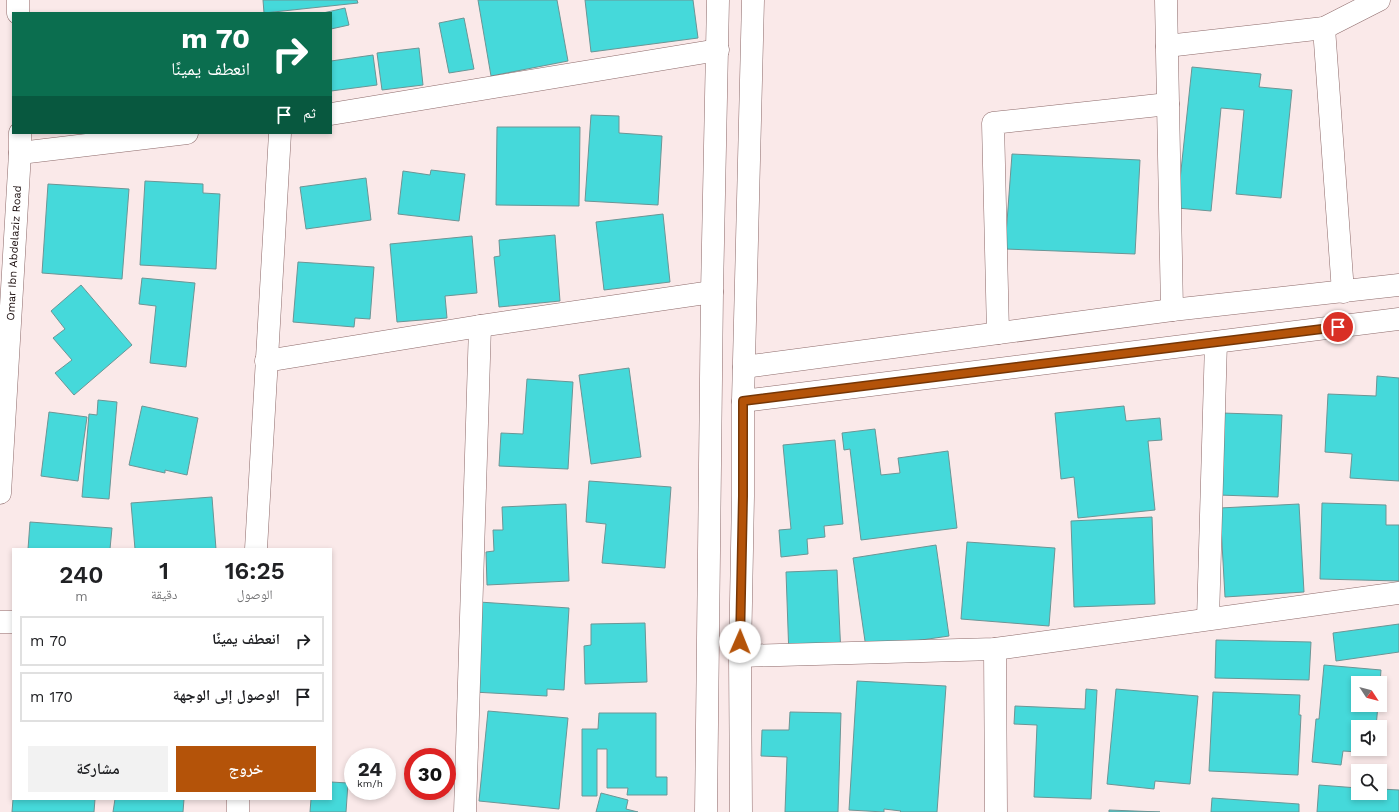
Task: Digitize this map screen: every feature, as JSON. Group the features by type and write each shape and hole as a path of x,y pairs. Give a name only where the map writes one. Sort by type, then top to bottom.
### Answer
{"street":[{"path":"18,0 18,12"},
{"path":"706,812 712,292 718,0"},
{"path":"741,812 740,656 743,401 753,0"},
{"path":"1166,0 1172,310"},
{"path":"1167,46 1324,28 1379,0"},
{"path":"1324,28 1343,292"},
{"path":"332,114 718,50"},
{"path":"998,333 993,123 1168,104"},
{"path":"20,143 170,134"},
{"path":"256,548 280,134"},
{"name":"Omar Ibn Abdelaziz Road","path":"0,493 20,143"},
{"path":"744,367 1172,310 1399,285"},
{"path":"266,361 480,326 712,292"},
{"path":"743,401 1399,319"},
{"path":"465,812 480,326"},
{"path":"1208,619 1216,342"},
{"path":"740,656 995,649 1399,593"},
{"path":"0,622 12,622"},
{"path":"995,649 996,812"},
{"path":"238,800 238,812"}],"building":[{"path":"263,0 357,0 358,3 273,12 264,12"},
{"path":"478,0 557,0 568,61 491,76"},
{"path":"585,0 693,0 698,38 591,52"},
{"path":"345,8 349,25 332,29 332,12 327,12"},
{"path":"464,18 474,69 449,73 439,23"},
{"path":"419,48 423,85 382,90 377,53"},
{"path":"373,55 377,85 332,91 332,61"},
{"path":"1192,67 1261,74 1259,87 1292,90 1281,198 1236,194 1244,110 1221,108 1211,211 1177,208"},
{"path":"591,115 619,116 619,133 662,136 658,205 585,201"},
{"path":"497,127 580,127 579,206 496,205"},
{"path":"1012,154 1140,160 1135,254 1005,249"},
{"path":"431,170 465,174 459,221 398,214 403,171 430,175"},
{"path":"366,178 371,220 306,229 300,187"},
{"path":"145,181 203,184 203,193 220,194 216,269 140,265"},
{"path":"48,184 129,189 122,279 42,273"},
{"path":"663,214 670,282 604,290 596,222"},
{"path":"555,235 560,301 499,307 494,257 500,256 499,240"},
{"path":"472,236 477,293 445,296 447,318 397,322 390,244"},
{"path":"298,262 374,267 370,319 355,318 354,327 293,322"},
{"path":"142,278 195,283 186,367 150,363 156,306 139,304"},
{"path":"81,285 132,345 74,395 55,373 72,360 53,338 65,329 51,311"},
{"path":"629,368 641,457 591,464 579,375"},
{"path":"1377,376 1399,378 1399,481 1350,478 1352,454 1325,452 1328,394 1376,396"},
{"path":"527,379 573,382 568,469 499,466 501,433 523,434"},
{"path":"98,400 117,402 109,499 82,497 89,414 97,415"},
{"path":"142,406 198,418 187,475 165,470 165,473 129,465"},
{"path":"1124,406 1126,421 1160,418 1162,440 1148,441 1155,510 1078,518 1074,477 1061,479 1055,413"},
{"path":"49,412 87,417 78,481 41,476"},
{"path":"1222,413 1282,415 1278,497 1218,495"},
{"path":"875,429 881,475 900,473 898,458 948,451 957,528 861,540 850,449 844,450 842,433"},
{"path":"835,440 843,524 824,526 825,537 807,539 808,554 781,557 779,530 791,529 783,445"},
{"path":"589,481 671,487 665,568 602,563 606,524 586,522"},
{"path":"212,497 216,548 135,548 131,503"},
{"path":"1322,503 1386,505 1386,525 1399,525 1399,581 1320,579"},
{"path":"566,504 569,581 487,585 486,552 494,551 493,530 503,530 502,507"},
{"path":"1299,504 1304,592 1225,597 1220,508"},
{"path":"1152,517 1155,604 1074,607 1071,521"},
{"path":"30,522 112,528 110,548 28,548"},
{"path":"967,542 1055,548 1049,626 961,619"},
{"path":"936,545 949,636 866,648 853,558"},
{"path":"837,570 841,655 789,657 786,572"},
{"path":"479,602 569,608 564,690 547,689 547,696 473,692"},
{"path":"645,623 647,682 585,684 584,646 591,645 591,624"},
{"path":"1399,624 1399,652 1336,661 1333,633"},
{"path":"1216,640 1311,642 1309,680 1215,678"},
{"path":"1324,665 1381,670 1381,676 1351,676 1351,712 1377,712 1377,720 1351,720 1351,752 1343,751 1341,765 1312,762 1316,719 1319,719"},
{"path":"857,681 946,686 937,812 900,812 901,811 884,809 884,812 849,810"},
{"path":"1086,689 1097,690 1091,799 1034,797 1037,725 1014,724 1015,706 1085,709"},
{"path":"1116,689 1198,696 1190,784 1155,781 1154,789 1107,784"},
{"path":"1213,692 1300,695 1299,715 1301,715 1298,775 1209,771"},
{"path":"488,711 568,718 559,809 479,801"},
{"path":"790,712 841,713 838,812 785,812 787,757 761,756 762,730 789,730"},
{"path":"599,713 656,713 656,777 667,777 667,795 627,795 628,788 607,788 607,749 597,749 597,796 582,796 582,729 598,729"},
{"path":"332,782 344,783 344,800 347,800 346,812 310,812 311,800 332,800"},
{"path":"1319,785 1351,787 1351,800 1387,800 1387,789 1399,790 1399,812 1317,812"},
{"path":"601,793 628,800 626,809 638,812 596,812"},
{"path":"1212,798 1299,804 1299,812 1211,812"},
{"path":"13,800 95,800 94,812 12,812"},
{"path":"115,800 184,800 183,812 113,812"},
{"path":"1109,810 1160,812 1109,812"}],"route":[{"path":"740,642 743,401 1338,327"}]}
